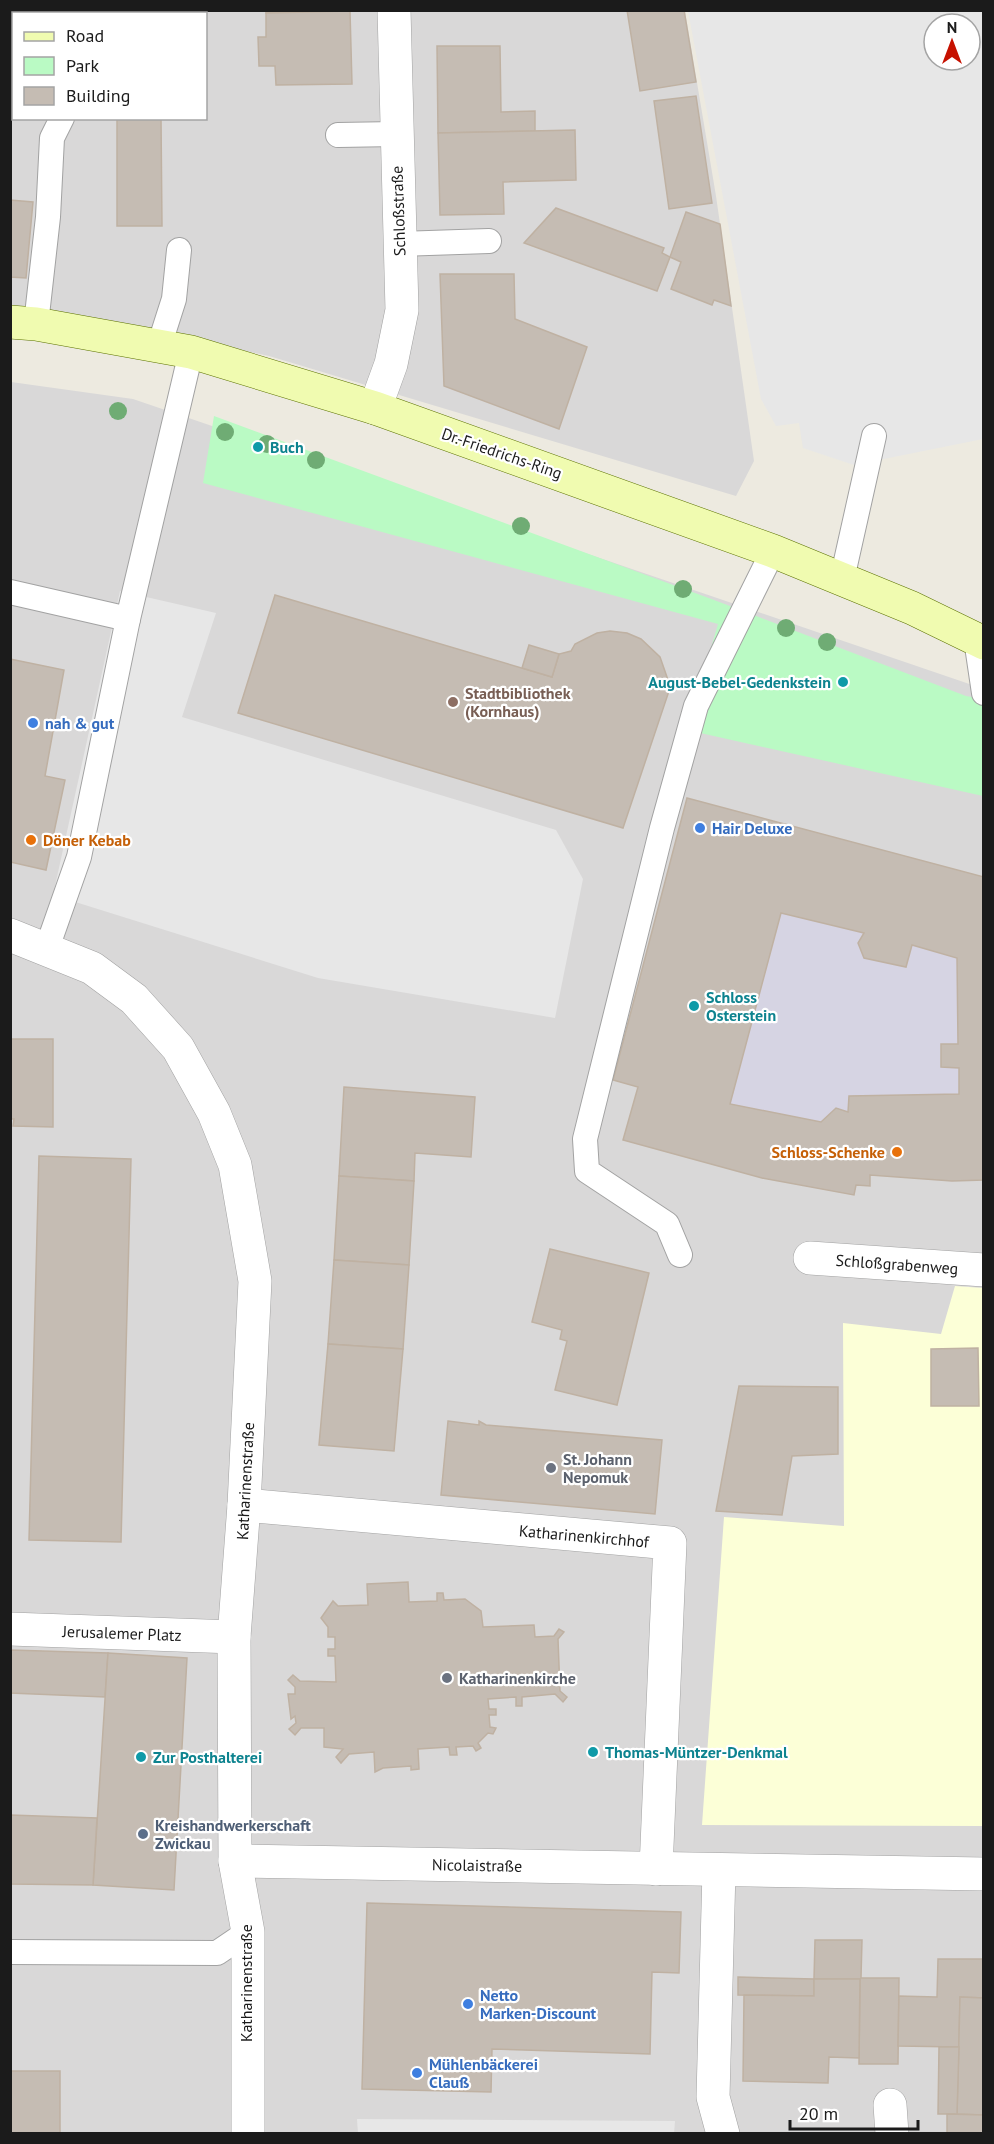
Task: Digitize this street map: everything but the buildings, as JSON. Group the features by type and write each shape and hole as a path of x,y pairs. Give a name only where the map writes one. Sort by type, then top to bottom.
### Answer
{"main road":[{"name":"Dr.-Friedrichs-Ring","path":"23,323 191,352 375,408 773,551 981,641"}],"street":[{"name":"Schloßstraße","path":"375,408 391,364 402,310 394,10"},
{"name":"Katharinenstraße","path":"10,935 92,968 134,999 178,1048 214,1113 235,1165 255,1281 244,1505 234,1636 234,1861 248,1932 248,2133"},
{"name":"Schloßgrabenweg","path":"810,1258 984,1270"},
{"name":"Katharinenkirchhof","path":"244,1505 670,1543 656,1869"},
{"name":"Jerusalemer Platz","path":"10,1629 234,1636"},
{"name":"Nicolaistraße","path":"234,1861 984,1874"},
{"path":"719,1870 714,2097 723,2133"}],"lane":[{"path":"23,323 48,217 52,138 61,120"},
{"path":"338,135 396,134"},
{"path":"399,244 489,241"},
{"path":"159,346 174,299 179,250"},
{"path":"47,948 79,857 128,619 191,352"},
{"path":"842,579 874,436"},
{"path":"680,1256 667,1224 587,1171 585,1139 662,828 696,706 773,551"},
{"path":"10,592 128,619"},
{"path":"981,641 984,693"},
{"path":"10,1952 217,1953 248,1932"}],"shaded area":[{"path":"11,11 685,11 716,196 754,461 736,496 269,356 105,320 11,308"},
{"path":"688,11 983,11 983,439 854,465 803,448 799,423 776,426 761,399"},
{"path":"11,382 133,399 984,689 983,2133 11,2134"},
{"path":"120,591 216,613 182,717 556,830 583,879 555,1018 318,978 53,895"},
{"path":"781,913 864,933 858,944 865,958 906,967 912,945 957,958 958,1044 941,1045 959,1068 959,1094 849,1096 848,1112 836,1108 821,1122 730,1104"},
{"path":"955,1286 983,1288 983,1826 702,1825 724,1517 844,1526 843,1323 941,1334"},
{"path":"357,2119 675,2121 674,2134 358,2134"}],"green space":[{"path":"214,416 714,600 966,696 983,699 983,796 687,730 718,624 203,483"}],"place":[{"name":"Buch","path":"258,447"},
{"name":"August-Bebel-Gedenkstein","path":"843,682"},
{"name":"Stadtbibliothek (Kornhaus)","path":"453,702"},
{"name":"nah & gut","path":"33,723"},
{"name":"Hair Deluxe","path":"700,828"},
{"name":"Döner Kebab","path":"31,840"},
{"name":"Schloss Osterstein","path":"694,1006"},
{"name":"Schloss-Schenke","path":"897,1152"},
{"name":"St. Johann Nepomuk","path":"551,1468"},
{"name":"Katharinenkirche","path":"447,1678"},
{"name":"Thomas-Müntzer-Denkmal","path":"593,1752"},
{"name":"Zur Posthalterei","path":"141,1757"},
{"name":"Kreishandwerkerschaft Zwickau","path":"143,1834"},
{"name":"Netto Marken-Discount","path":"468,2004"},
{"name":"Mühlenbäckerei Clauß","path":"417,2073"}]}
